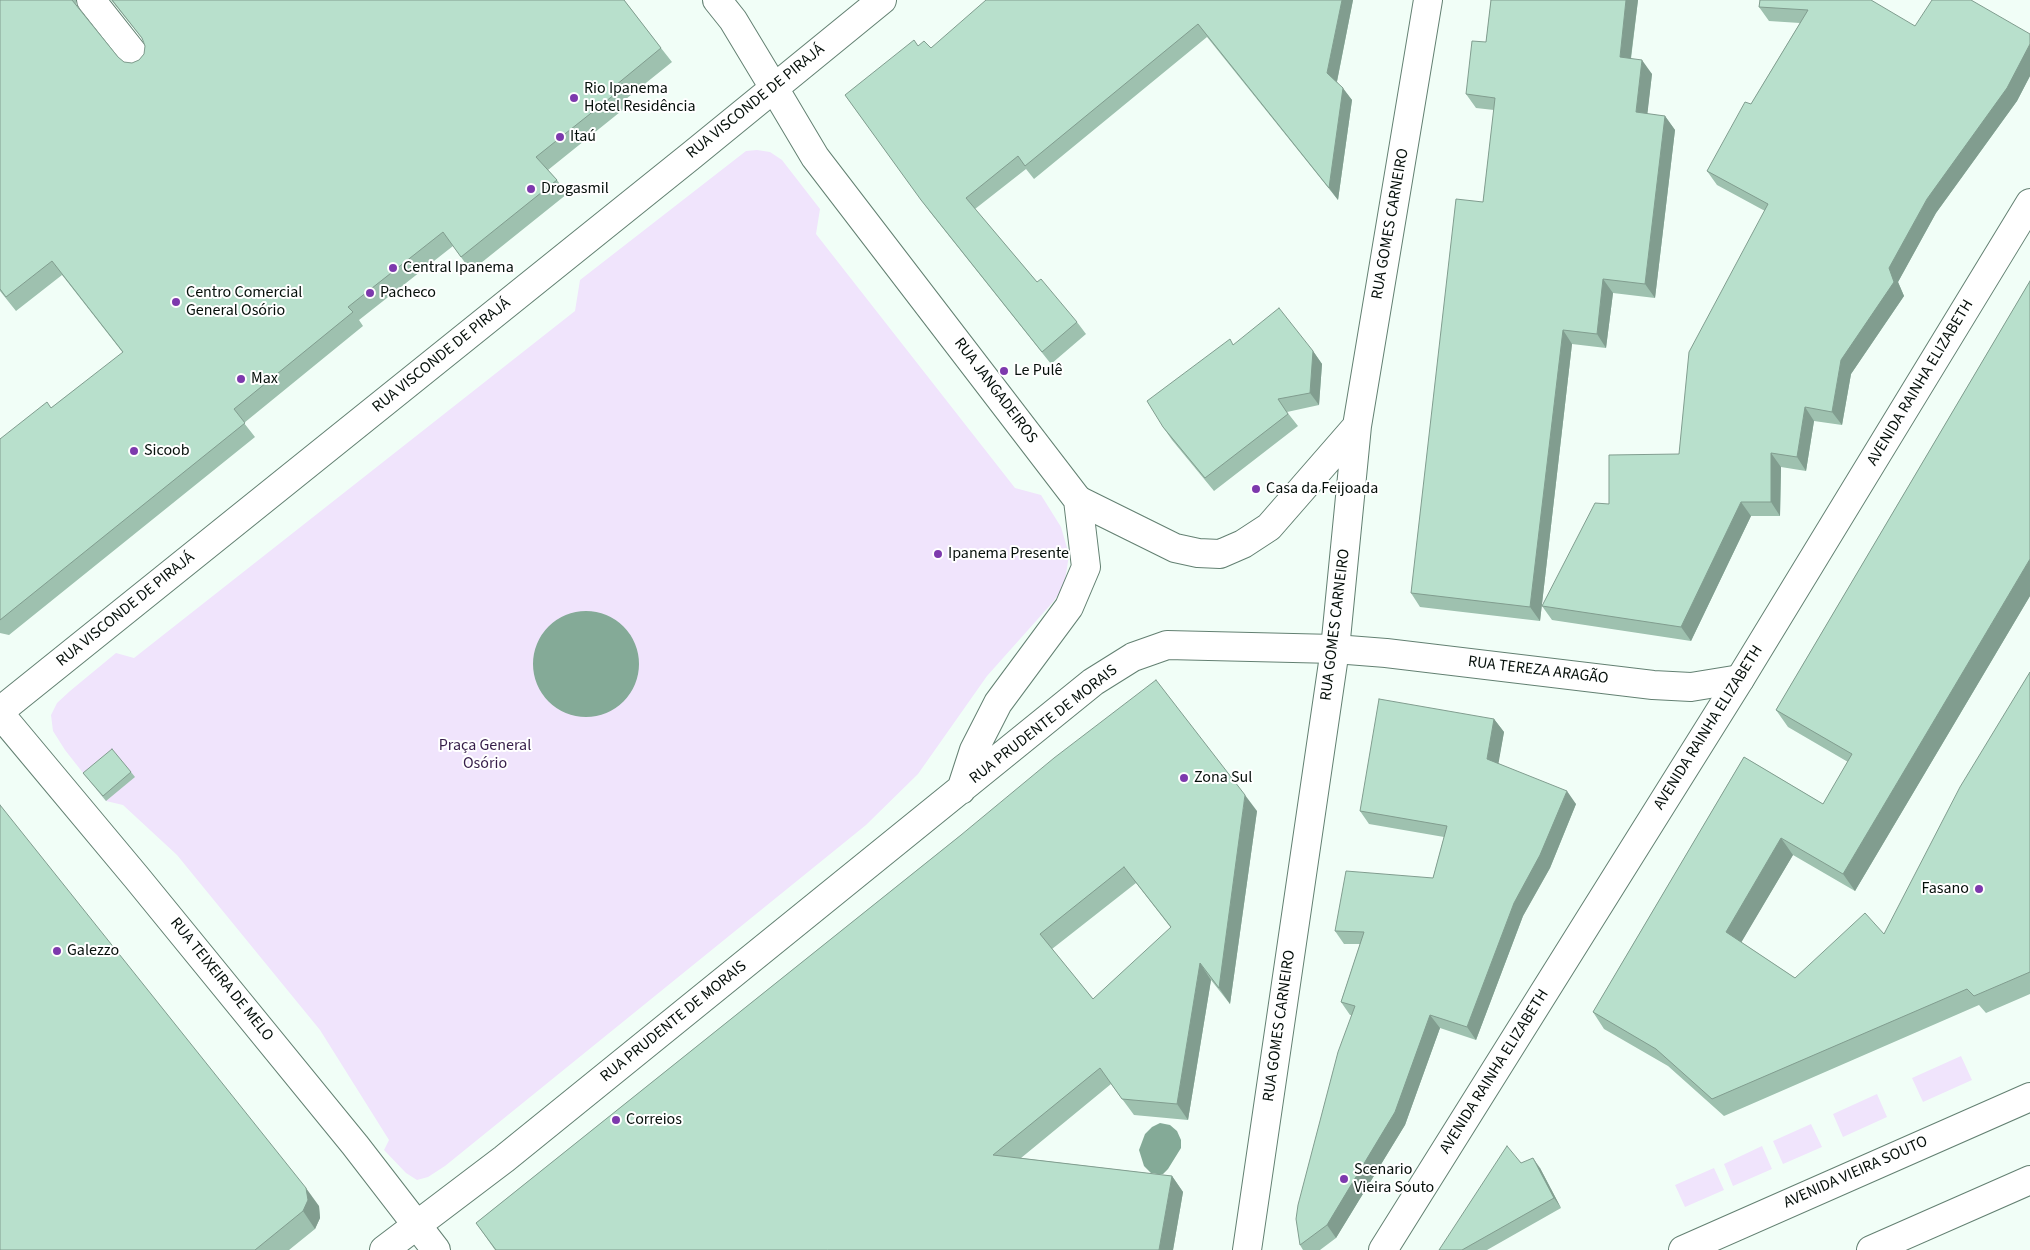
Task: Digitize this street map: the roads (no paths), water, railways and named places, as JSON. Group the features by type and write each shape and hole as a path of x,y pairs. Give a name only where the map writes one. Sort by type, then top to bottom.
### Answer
{"main road":[{"path":"90,0 140,62"},
{"name":"RUA JANGADEIROS","path":"717,0 733,20 815,157 1078,500 1175,548 1198,553 1220,554 1243,544 1269,527 1357,426"},
{"name":"RUA VISCONDE DE PIRAJÁ","path":"0,713 882,0"},
{"name":"RUA GOMES CARNEIRO","path":"1247,1250 1335,650 1357,426 1428,0"},
{"name":"AVENIDA RAINHA ELIZABETH","path":"1383,1250 1740,679 2030,203"},
{"name":"RUA PRUDENTE DE MORAIS","path":"961,790 974,750 998,703 1069,607 1086,567 1078,500"},
{"name":"RUA PRUDENTE DE MORAIS","path":"384,1250 504,1159 1093,682 1133,656 1167,645 1335,650"},
{"name":"RUA TEREZA ARAGÃO","path":"1335,650 1386,653 1652,685 1691,686 1740,679"},
{"name":"RUA TEIXEIRA DE MELO","path":"0,713 194,947 349,1138 436,1250"},
{"name":"AVENIDA VIEIRA SOUTO","path":"1682,1250 2030,1097"},
{"path":"1871,1250 2030,1180"}],"place":[{"name":"Rio Ipanema Hotel Residência","path":"574,98"},
{"name":"Itaú","path":"560,137"},
{"name":"Drogasmil","path":"531,189"},
{"name":"Central Ipanema","path":"393,268"},
{"name":"Pacheco","path":"370,293"},
{"name":"Centro Comercial General Osório","path":"176,302"},
{"name":"Le Pulê","path":"1004,371"},
{"name":"Max","path":"241,379"},
{"name":"Sicoob","path":"134,451"},
{"name":"Casa da Feijoada","path":"1256,489"},
{"name":"Ipanema Presente","path":"938,554"},
{"name":"Zona Sul","path":"1184,778"},
{"name":"Fasano","path":"1979,889"},
{"name":"Galezzo","path":"57,951"},
{"name":"Correios","path":"616,1120"},
{"name":"Scenario Vieira Souto","path":"1344,1179"}],"park label":[{"name":"Praça General Osório","path":"485,755"}]}
